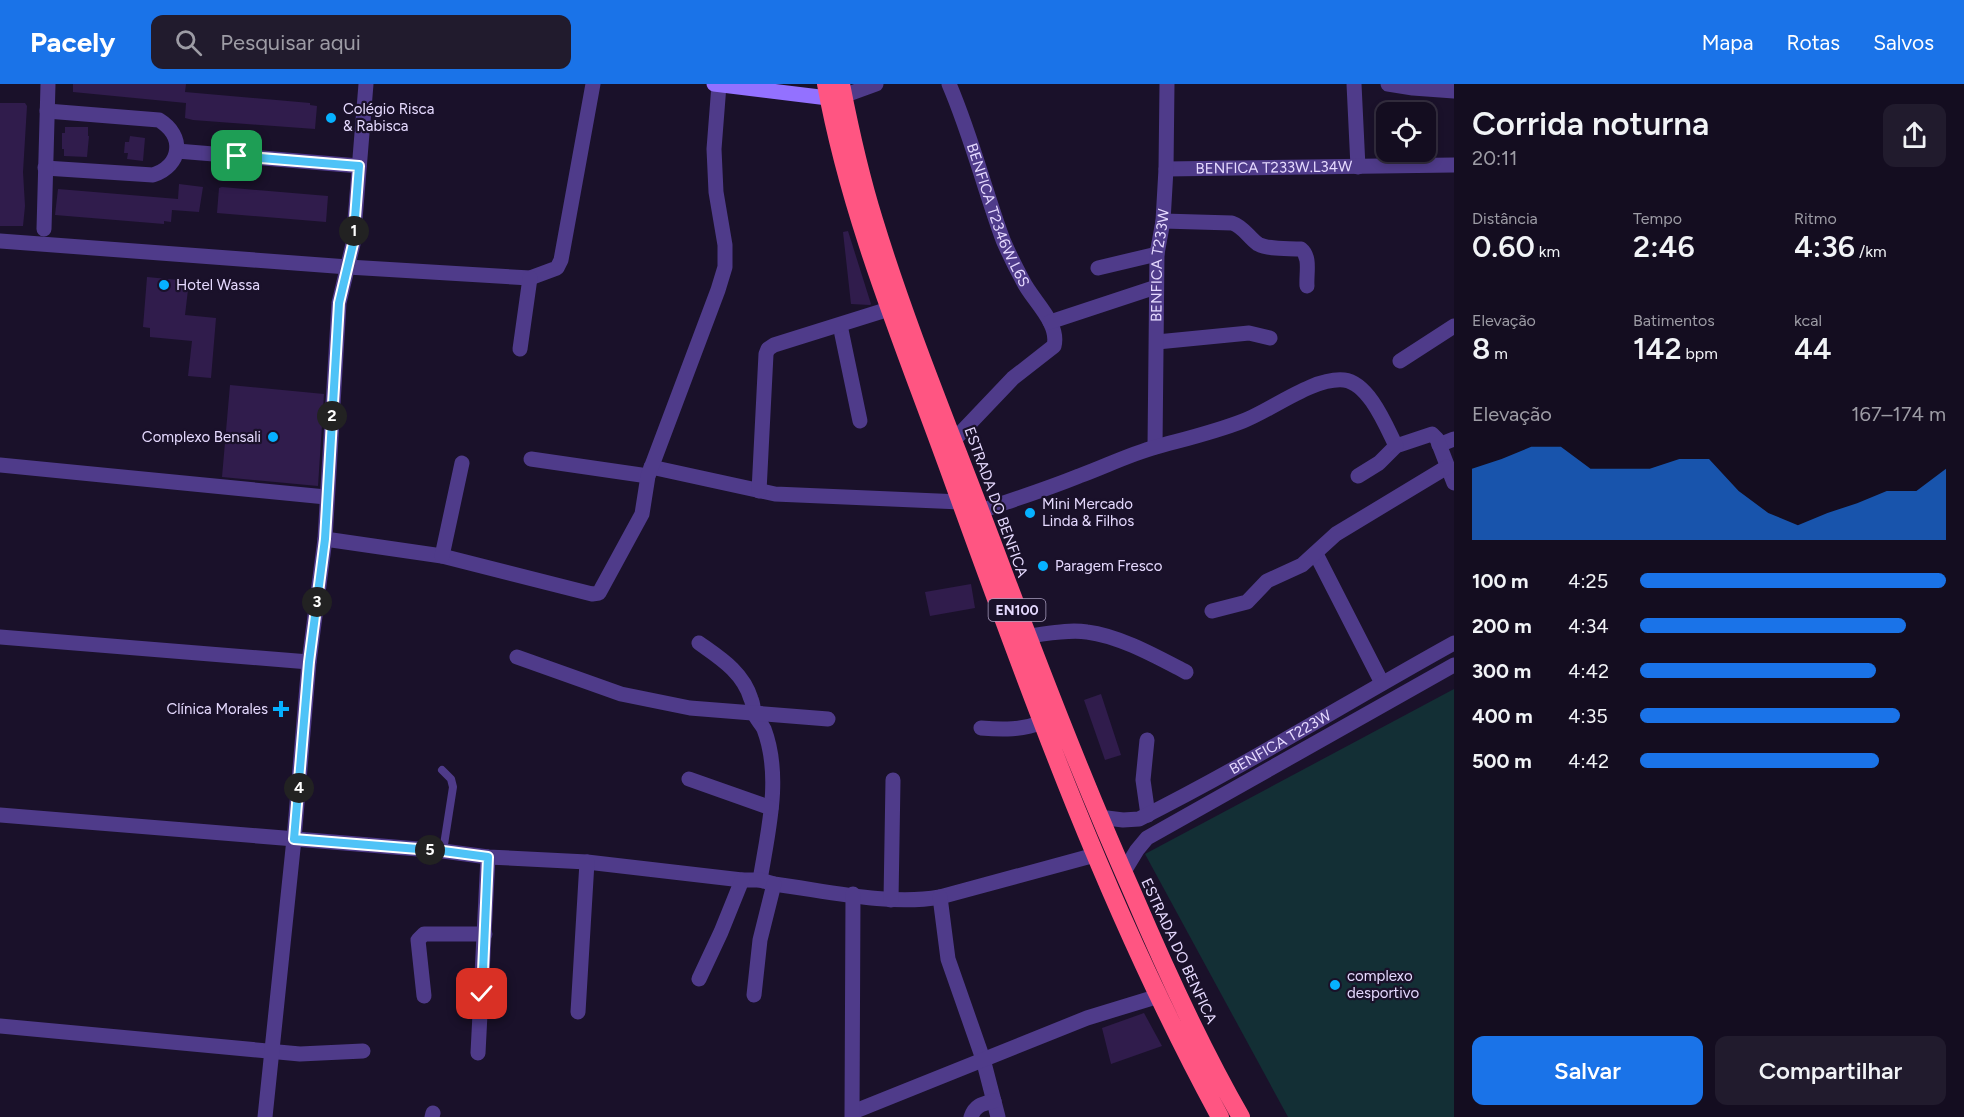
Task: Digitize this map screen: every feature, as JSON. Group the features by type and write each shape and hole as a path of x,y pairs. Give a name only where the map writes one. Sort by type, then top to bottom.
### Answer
{"highway":[{"name":"EN100","path":"835,90 846,175 889,309 1043,722 1095,855 1159,996 1220,1117"},
{"name":"ESTRADA DO BENFICA","path":"835,90 857,157 873,219 912,331 1027,636 1123,873 1184,1010 1241,1117"}],"main road":[{"path":"716,84 835,90"}],"street":[{"path":"44,229 48,84"},
{"path":"265,1117 294,839 309,662 325,539 339,303 353,244 366,84"},
{"path":"0,241 530,278 557,268 561,260 593,84"},
{"path":"325,539 442,556 592,594 600,593 642,514 650,472 725,267 725,245 716,192 714,149 716,84"},
{"path":"835,90 876,84"},
{"name":"BENFICA T2346W.L6S","path":"949,84 965,123 1004,242 1026,287 1050,322 1055,339 1054,345 1012,378 954,440"},
{"name":"BENFICA T233W","path":"1155,447 1157,254 1163,222 1167,84"},
{"path":"1354,84 1358,167"},
{"path":"1388,84 1451,88"},
{"path":"45,168 153,175 169,166 177,151 177,140 173,132 159,120 47,111"},
{"path":"177,151 359,166"},
{"name":"BENFICA T233W.L34W","path":"1166,169 1454,165"},
{"path":"1163,222 1232,223 1239,225 1258,243 1266,247 1301,249 1307,258 1307,286"},
{"path":"1098,268 1157,254"},
{"path":"520,349 530,278"},
{"path":"1050,322 1156,287"},
{"path":"759,491 768,349 774,345 889,309"},
{"path":"840,325 860,421"},
{"path":"1400,361 1454,326"},
{"path":"1157,342 1249,333 1270,338"},
{"path":"980,511 1155,447 1251,418 1314,386 1344,380 1357,384 1364,391 1396,446"},
{"path":"1358,476 1379,463 1396,446 1432,434 1437,439 1454,483"},
{"path":"1439,445 1454,439"},
{"path":"531,459 650,472 790,495 961,502"},
{"path":"442,556 462,463"},
{"path":"0,465 326,497"},
{"path":"1212,611 1247,602 1268,581 1302,565 1336,534 1447,467"},
{"path":"1316,554 1382,683"},
{"path":"1027,636 1085,631 1104,635 1150,653 1186,672"},
{"path":"0,637 309,662"},
{"path":"699,643 729,664 743,680 754,714 763,728 773,773 767,882 754,995"},
{"name":"BENFICA T223W","path":"1099,816 1130,820 1148,815 1284,741 1454,643"},
{"path":"517,657 621,694 690,708 828,719"},
{"path":"1123,873 1147,838 1454,665"},
{"path":"981,728 1008,730 1029,728 1043,722"},
{"path":"1147,740 1143,780 1148,815"},
{"path":"689,779 771,808"},
{"path":"891,900 893,780"},
{"path":"0,815 443,851 488,857 587,862 767,882 891,900 916,901 940,897 1095,855"},
{"path":"478,1053 488,857"},
{"path":"578,1012 587,862"},
{"path":"699,979 742,880"},
{"path":"853,894 853,1114 1087,1018 1159,996"},
{"path":"940,897 948,959 983,1059 998,1117"},
{"path":"424,996 417,940 420,936 424,934 485,934"},
{"path":"0,1026 300,1054 363,1050"},
{"path":"971,1117 974,1109 994,1101"}],"lane":[{"path":"442,770 451,779 453,788 443,851"}],"green space":[{"name":"complexo desportivo","path":"1454,689 1454,1117 1288,1117 1145,854"}],"building":[{"path":"73,84 186,84 185,92 310,103 310,105 317,106 315,129 193,120 185,118 186,103 73,92"},
{"path":"0,103 25,103 27,106 23,226 0,226"},
{"path":"65,127 88,127 87,157 64,156 62,133 65,133"},
{"path":"130,136 145,138 143,161 127,159 128,153 124,153 125,142 129,142"},
{"path":"179,184 203,187 199,212 172,210 171,222 164,221 164,224 55,215 58,189 178,199"},
{"path":"219,188 328,196 326,222 217,213"},
{"path":"848,231 870,305 851,304 843,232"},
{"path":"147,277 189,281 185,315 216,318 211,378 188,376 192,341 150,337 150,328 143,327"},
{"name":"Complexo Bensali","path":"230,385 324,394 318,486 222,477"},
{"path":"971,584 975,608 930,616 925,592"},
{"path":"1101,694 1121,755 1105,760 1084,700"},
{"path":"1144,1013 1162,1046 1111,1064 1102,1028"}],"place":[{"name":"Colégio Risca & Rabisca","path":"331,118"},
{"name":"Hotel Wassa","path":"164,285"},
{"name":"Complexo Bensali","path":"273,437"},
{"name":"Mini Mercado Linda & Filhos","path":"1030,513"},
{"name":"Paragem Fresco","path":"1043,566"},
{"name":"Clínica Morales","path":"281,709"},
{"name":"complexo desportivo","path":"1335,985"}],"route":[{"path":"237,156 359,166 353,244 339,303 325,539 309,662 294,839 443,851 488,857 482,994"}]}
